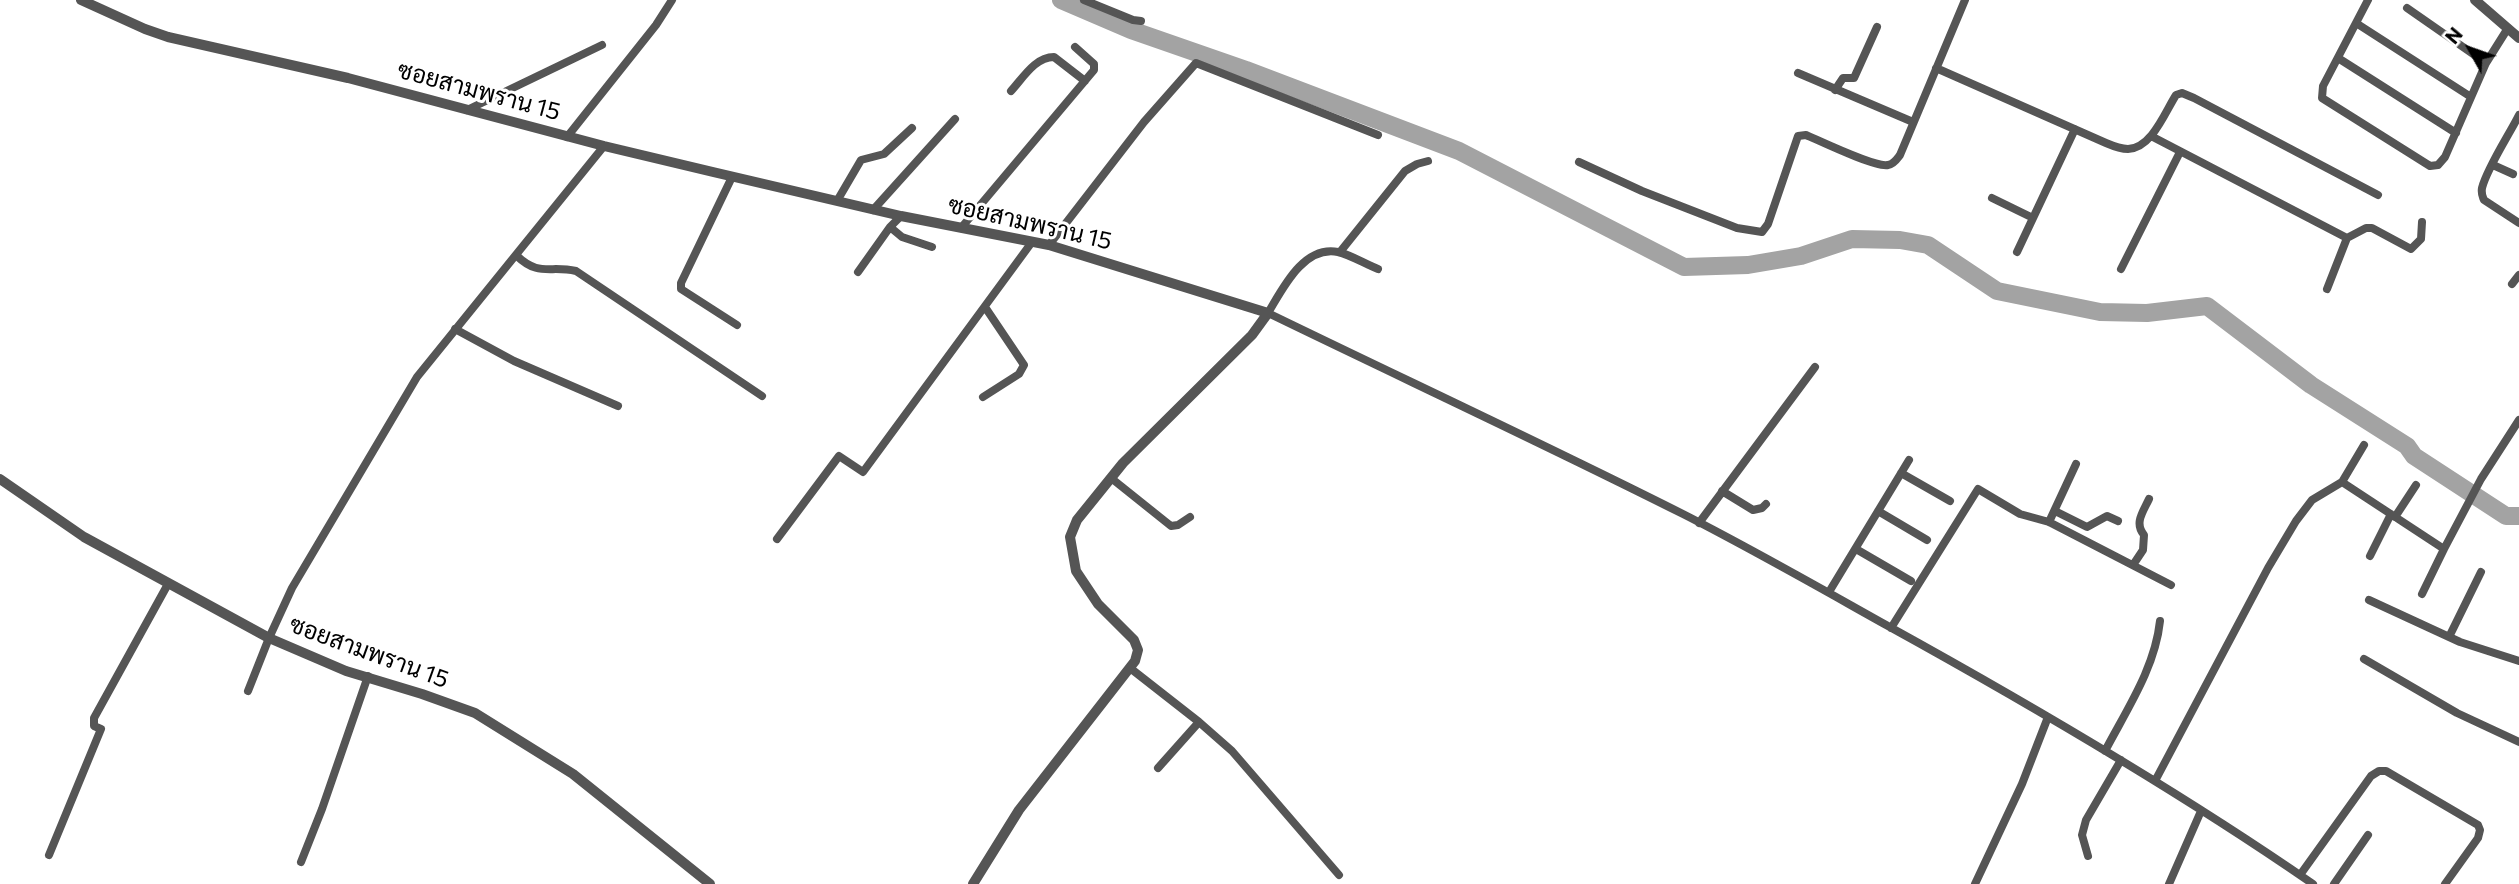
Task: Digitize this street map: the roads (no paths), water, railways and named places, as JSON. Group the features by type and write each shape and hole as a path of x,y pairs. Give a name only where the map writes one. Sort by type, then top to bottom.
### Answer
{"street":[{"name":"ซอยสามพราน 15","path":"81,0 168,37 348,78 568,137 732,177 873,210 1049,245 1268,313"},
{"path":"568,137 656,25 672,0"},
{"path":"1084,0 1141,21"},
{"path":"1579,162 1642,191 1737,228 1761,233 1768,224 1798,136 1806,135 1875,163 1887,166 1896,162 1965,0"},
{"path":"2368,0 2322,91 2325,102 2430,166 2438,165 2445,157 2486,63 2508,28"},
{"path":"2476,0 2519,38"},
{"path":"2407,8 2486,63"},
{"path":"2356,23 2471,97"},
{"path":"1835,90 1843,78 1854,78 1877,27"},
{"path":"467,110 602,45"},
{"path":"961,228 1094,70 1094,64 1075,47"},
{"path":"1011,91 1036,64 1048,57 1054,57 1085,81"},
{"path":"2338,58 2456,133"},
{"path":"1049,245 1144,122 1194,63 1200,63 1378,135"},
{"path":"1936,68 2106,144 2129,149 2151,136 2176,95 2182,93 2378,195"},
{"path":"1798,73 1913,122"},
{"path":"2519,115 2482,189 2484,200 2519,223"},
{"path":"873,210 956,119"},
{"path":"837,201 862,160 884,153 912,128"},
{"path":"2017,252 2075,130"},
{"path":"2151,136 2347,238"},
{"path":"248,691 292,588 417,377 604,146"},
{"path":"2121,269 2180,152"},
{"path":"1340,252 1405,171 1428,161"},
{"path":"2493,165 2513,174"},
{"path":"732,177 681,283 681,289 737,325"},
{"path":"1992,198 2034,218"},
{"path":"858,272 901,216"},
{"path":"2327,289 2347,238 2366,228 2372,228 2411,249 2421,239 2421,222"},
{"path":"890,227 902,237 932,247"},
{"path":"777,539 839,456 863,472 1032,242"},
{"path":"973,884 1018,810 1135,661 1138,650 1134,640 1098,604 1076,571 1070,537 1077,520 1123,463 1252,335 1287,282 1308,259 1331,251 1340,252 1378,270"},
{"path":"517,256 535,269 564,268 576,271 762,396"},
{"path":"2512,284 2519,275"},
{"path":"983,397 1019,374 1024,365 985,307"},
{"path":"1268,313 1699,523 1829,592 2121,760 2313,884"},
{"path":"456,329 514,361 618,406"},
{"path":"1699,523 1815,367"},
{"path":"2422,594 2481,479 2519,420"},
{"path":"2155,781 2268,568 2296,521 2312,500 2342,482 2364,444"},
{"path":"1829,592 1909,460"},
{"path":"2049,522 2076,464"},
{"path":"1901,473 1950,501"},
{"path":"1111,478 1171,526 1190,517"},
{"name":"ซอยสามพราน 15","path":"0,479 84,537 269,638 346,671 475,713 573,774 710,884"},
{"path":"2342,482 2444,549"},
{"path":"2370,556 2393,515 2416,485"},
{"path":"1891,628 1977,489 2020,513 2049,522 2171,585"},
{"path":"1722,491 1753,510 1762,509 1766,504"},
{"path":"2133,565 2143,550 2144,535 2139,529 2139,522 2148,499"},
{"path":"1878,511 1927,540"},
{"path":"2055,511 2087,527 2107,516 2118,521"},
{"path":"1856,549 1911,581"},
{"path":"2448,637 2481,572"},
{"path":"49,855 102,729 94,726 94,719 168,584"},
{"path":"2369,600 2448,637 2519,661"},
{"path":"2105,751 2145,675 2158,644 2160,621"},
{"path":"2364,659 2457,713 2519,742"},
{"path":"1130,668 1199,722 1247,766 1339,875"},
{"path":"301,862 368,676"},
{"path":"1975,884 2022,784 2048,717"},
{"path":"1158,768 1199,722"},
{"path":"2088,856 2082,835 2086,820 2121,760"},
{"path":"2300,875 2371,776 2379,771 2386,771 2477,825 2480,830 2478,838 2445,884"},
{"path":"2169,884 2201,811"},
{"path":"2334,884 2368,835"}],"waterway":[{"path":"1061,0 1131,30 1246,70 1459,151 1684,267 1748,265 1801,256 1852,239 1900,240 1928,245 1997,291 2100,312 2147,313 2207,306 2311,385 2407,446 2414,456 2506,516 2519,516"}]}
